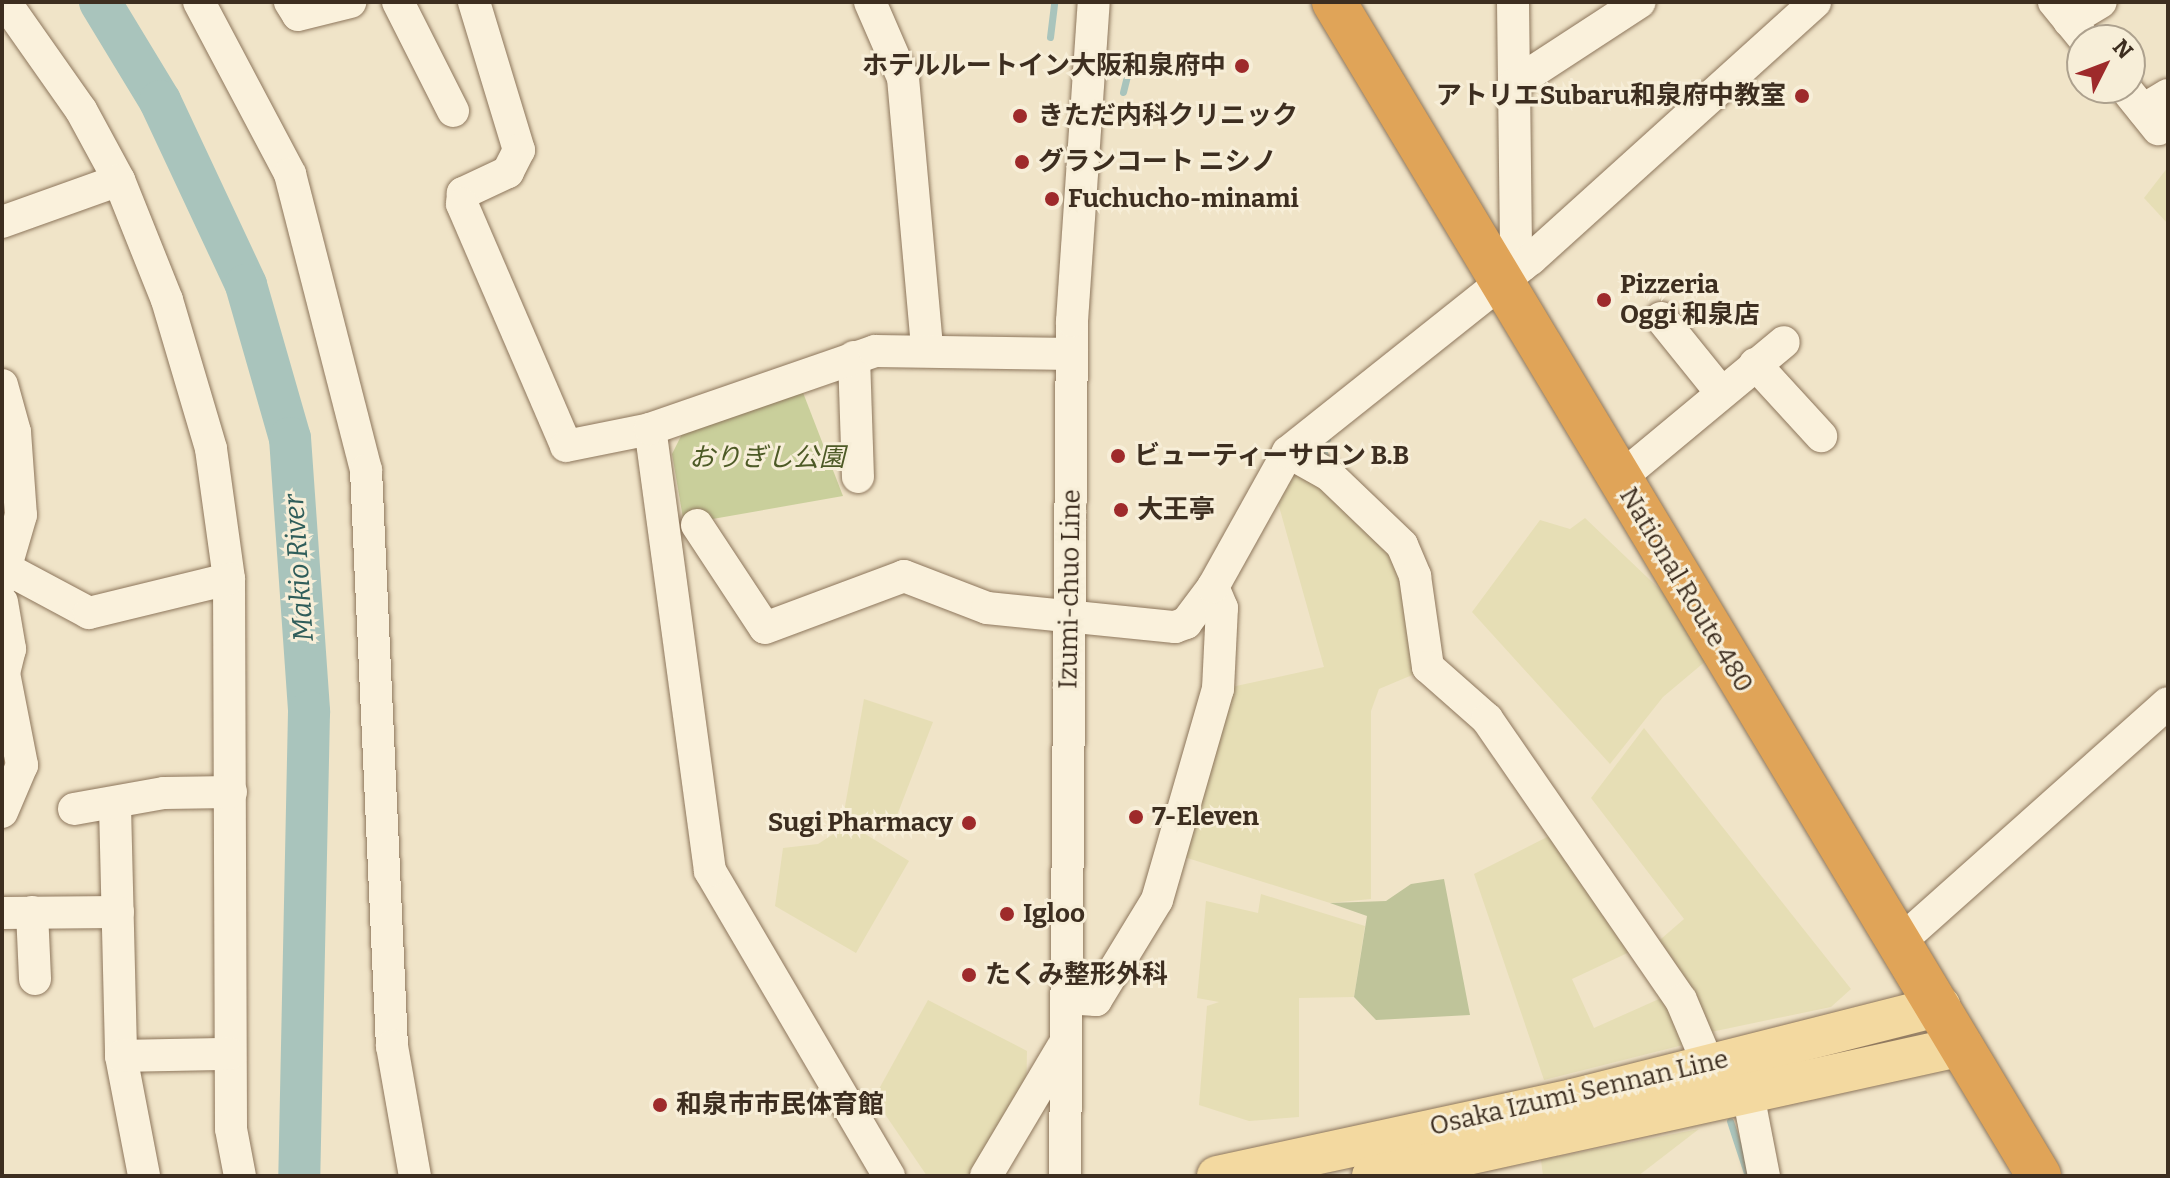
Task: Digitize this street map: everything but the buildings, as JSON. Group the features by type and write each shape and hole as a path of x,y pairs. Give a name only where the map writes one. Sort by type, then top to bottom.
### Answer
{"highway":[{"name":"National Route 480","path":"1334,2 1512,274 1619,479 1902,940 2039,1176"}],"main road":[{"name":"Osaka Izumi Sennan Line","path":"1217,1176 1708,1064 1940,1006"},
{"name":"Osaka Izumi Sennan Line","path":"1372,1176 1963,1046"}],"street":[{"path":"5,2 81,110 119,180 167,300 211,449 229,579 230,1054 240,1176"},
{"path":"199,2 290,174 366,470 392,1046 415,1176"},
{"path":"290,2 298,15 350,2"},
{"path":"398,2 452,96"},
{"path":"474,2 519,150 508,172 463,193 462,204 566,446 650,429 854,357 927,349 1072,354"},
{"path":"870,2 903,78 927,349"},
{"name":"Izumi-chuo Line","path":"1065,1176 1072,354 1094,2"},
{"path":"1512,274 1516,246 1513,2"},
{"path":"1514,84 1640,2"},
{"path":"697,525 765,628 904,576 987,608 1175,627 1186,623 1213,587 1288,452 1512,274 1815,2"},
{"path":"2069,21 2101,2"},
{"path":"2,222 119,180"},
{"path":"1661,318 1720,391"},
{"path":"1619,479 1720,391 1784,342"},
{"path":"854,357 858,477"},
{"path":"1755,364 1821,436"},
{"path":"2,385 15,432 21,515 5,574 89,613 229,579"},
{"path":"650,429 710,871 889,1176"},
{"path":"1288,452 1365,505 1402,545 1415,576 1428,667 1495,731 1681,1000 1708,1064"},
{"path":"1066,998 1096,1000 1157,900 1218,689 1222,608 1213,587"},
{"path":"2,602 4,666 22,765 2,812"},
{"path":"1902,940 2168,703"},
{"path":"74,809 115,806 164,793 231,792"},
{"path":"115,806 121,1056 144,1176"},
{"path":"35,979 17,913 118,912"},
{"path":"986,1176 1065,1041"},
{"path":"121,1056 230,1054"},
{"path":"1748,1094 1764,1176"}],"shaded area":[{"path":"2168,167 2168,224 2144,198"},
{"path":"1295,461 1391,542 1424,670 1379,689 1371,711 1371,899 1330,903 1181,856 1222,689 1324,667 1275,492"},
{"path":"1585,518 1671,600 1707,660 1663,697 1610,764 1472,612 1540,520 1570,529"},
{"path":"864,699 933,722 891,831 844,812"},
{"path":"1644,728 1851,989 1831,1007 1711,1032 1654,945 1684,919 1591,798"},
{"path":"849,824 909,861 856,953 775,906 783,848 818,844"},
{"path":"1549,836 1636,949 1572,979 1594,1028 1668,995 1695,1042 1544,1080 1474,874"},
{"path":"1261,894 1365,926 1354,997 1299,998 1299,1117 1249,1121 1199,1105 1207,1006 1219,1002 1197,998 1206,901 1258,913"},
{"path":"928,1000 1027,1051 1026,1102 980,1176 927,1176 874,1098"},
{"path":"1699,1129 1638,1176 1543,1176 1541,1160"}],"green space":[{"name":"おりぎし公園","path":"802,390 843,496 684,524 672,454 683,432"},
{"path":"1444,879 1470,1015 1376,1020 1354,997 1367,916 1330,903 1386,901 1411,884"}],"waterway":[{"name":"Makio River","path":"100,2 160,101 246,285 290,438 309,712 299,1176"},
{"path":"1050,37 1054,2"},
{"path":"1123,92 1132,56 1124,55"},
{"path":"1327,439 1321,445 1328,463"},
{"path":"1730,1121 1748,1176"}],"place":[{"name":"ホテルルートイン大阪和泉府中","path":"1242,66"},
{"name":"アトリエSubaru和泉府中教室","path":"1802,96"},
{"name":"きただ内科クリニック","path":"1020,116"},
{"name":"グランコート ニシノ","path":"1022,162"},
{"name":"Fuchucho-minami","path":"1052,199"},
{"name":"Pizzeria Oggi 和泉店","path":"1604,300"},
{"name":"ビューティーサロン B.B","path":"1118,456"},
{"name":"大王亭","path":"1121,510"},
{"name":"7-Eleven","path":"1136,817"},
{"name":"Sugi Pharmacy","path":"969,823"},
{"name":"Igloo","path":"1007,914"},
{"name":"たくみ整形外科","path":"969,975"},
{"name":"和泉市市民体育館","path":"660,1105"}]}
